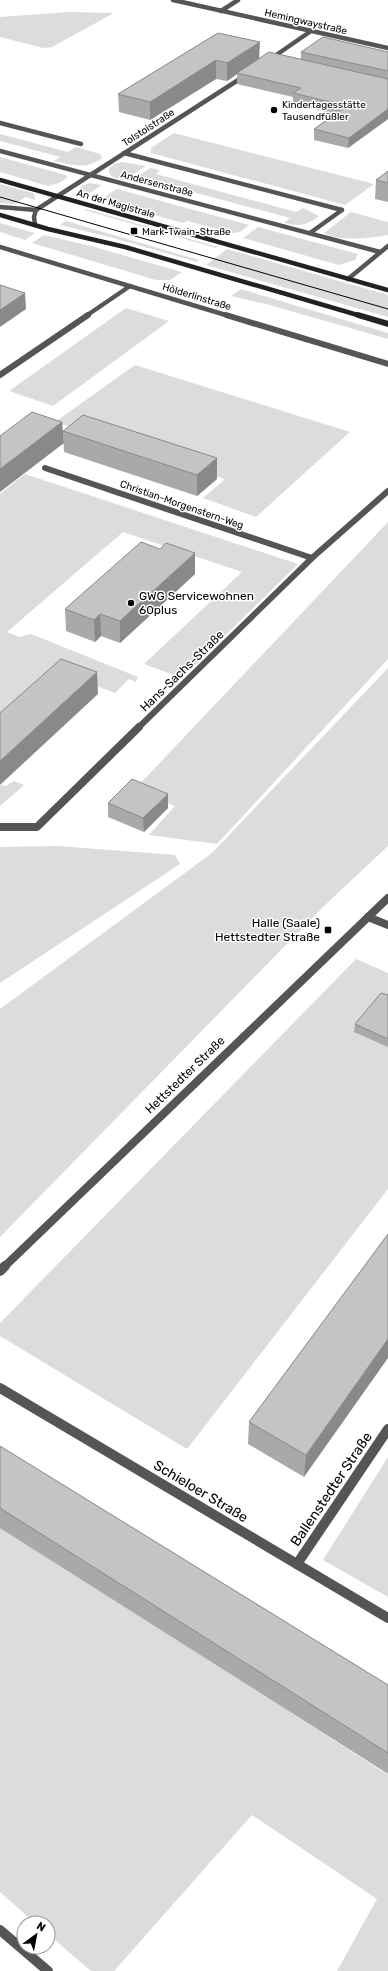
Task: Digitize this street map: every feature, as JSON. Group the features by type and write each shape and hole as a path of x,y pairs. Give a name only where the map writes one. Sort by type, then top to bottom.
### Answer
{"main road":[{"name":"An der Magistrale","path":"0,180 388,290"},
{"path":"0,215 125,247 388,324"}],"street":[{"name":"Hemingwaystraße","path":"173,0 388,48"},
{"path":"221,10 238,0"},
{"path":"263,64 312,31"},
{"path":"270,59 280,61"},
{"name":"Tolstoistraße","path":"36,210 250,72"},
{"path":"0,123 81,144"},
{"name":"Andersenstraße","path":"0,151 380,252"},
{"name":"Andersenstraße","path":"124,153 342,210 310,233"},
{"path":"0,207 36,210 34,217 35,225"},
{"path":"348,279 388,246"},
{"name":"Hölderlinstraße","path":"0,247 388,364"},
{"path":"0,375 130,286"},
{"name":"Christian-Morgenstern-Weg","path":"45,468 312,558"},
{"name":"Hans-Sachs-Straße","path":"0,827 37,827 312,558 388,491"},
{"name":"Hettstedter Straße","path":"0,1271 388,898"},
{"path":"368,917 388,925"},
{"name":"Schieloer Straße","path":"0,1388 388,1618"},
{"name":"Ballenstedter Straße","path":"297,1564 388,1430"},
{"path":"0,1930 48,1971"}],"shaded area":[{"path":"68,12 114,13 52,47 43,48 0,37 0,17"},
{"path":"174,133 374,184 345,205 151,153 151,148"},
{"path":"0,134 68,152 76,147 100,154 102,158 91,164 79,166 60,163 54,161 60,157 0,141"},
{"path":"0,157 66,175 67,178 59,183 48,186 0,172"},
{"path":"122,162 146,166 124,180 111,176 109,169 114,164"},
{"path":"150,168 160,170 156,174 296,212 303,208 319,216 311,221 299,225 284,223 290,218 137,177"},
{"path":"89,183 102,185 85,196 80,194 79,191 81,187"},
{"path":"0,184 33,193 35,195 35,200 26,197 15,204 0,203"},
{"path":"117,189 249,225 240,232 233,233 187,221 183,223 100,200"},
{"path":"86,209 218,247 216,248 84,210"},
{"path":"351,212 388,222 388,235 365,238 337,238 324,233"},
{"path":"66,221 199,260 197,262 113,238 60,225"},
{"path":"0,223 35,233 25,240 0,232"},
{"path":"258,227 358,254 355,260 339,265 243,238"},
{"path":"44,235 91,246 182,272 170,280 156,280 32,243"},
{"path":"227,249 388,295 388,317 206,265"},
{"path":"241,289 388,333 388,339 266,304 231,296"},
{"path":"126,308 169,321 53,406 9,391"},
{"path":"135,365 350,432 256,517 203,498 225,479 55,422"},
{"path":"25,474 298,564 182,678 144,664 242,572 123,532 7,632 19,637 31,634 138,677 136,682 129,679 115,693 54,670 0,719 0,494"},
{"path":"388,522 388,659 217,844 149,835 175,806 134,790"},
{"path":"388,668 388,846 324,906 0,1237 0,1009 212,853"},
{"path":"14,781 24,785 0,806 0,785 6,786"},
{"path":"58,846 175,855 180,864 0,983 0,847"},
{"path":"356,959 388,973 388,1189 187,1449 0,1336 0,1323"},
{"path":"388,1457 388,1597 323,1560"},
{"path":"0,1526 388,1775 388,1971 337,1971 377,1899 252,1815 114,1971 91,1971 56,1941 56,1915 26,1915 0,1892"}],"building":[{"path":"218,33 260,42 227,63 216,60 150,102 118,94"},
{"path":"323,37 388,52 388,71 301,52"},
{"path":"269,52 388,79 388,109 349,138 314,129 347,106 293,93 301,88 237,73"},
{"path":"388,171 388,183 376,180"},
{"path":"0,285 25,293 0,310"},
{"path":"32,412 62,422 0,469 0,436"},
{"path":"83,415 217,458 197,475 63,431"},
{"path":"141,542 160,549 166,543 195,553 120,621 100,614 94,620 65,609"},
{"path":"61,659 97,672 0,761 0,713"},
{"path":"132,779 168,794 143,818 108,803"},
{"path":"381,993 388,995 388,1039 355,1024"},
{"path":"388,1234 388,1339 306,1455 249,1422"},
{"path":"0,1446 388,1685 388,1753 0,1508"}],"tram line":[{"path":"0,197 388,309"}],"place":[{"name":"Kindertagesstätte Tausendfüßler","path":"274,110"},
{"name":"Mark-Twain-Straße","path":"134,231"},
{"name":"GWG Servicewohnen 60plus","path":"131,603"},
{"name":"Halle (Saale) Hettstedter Straße","path":"328,930"}]}
